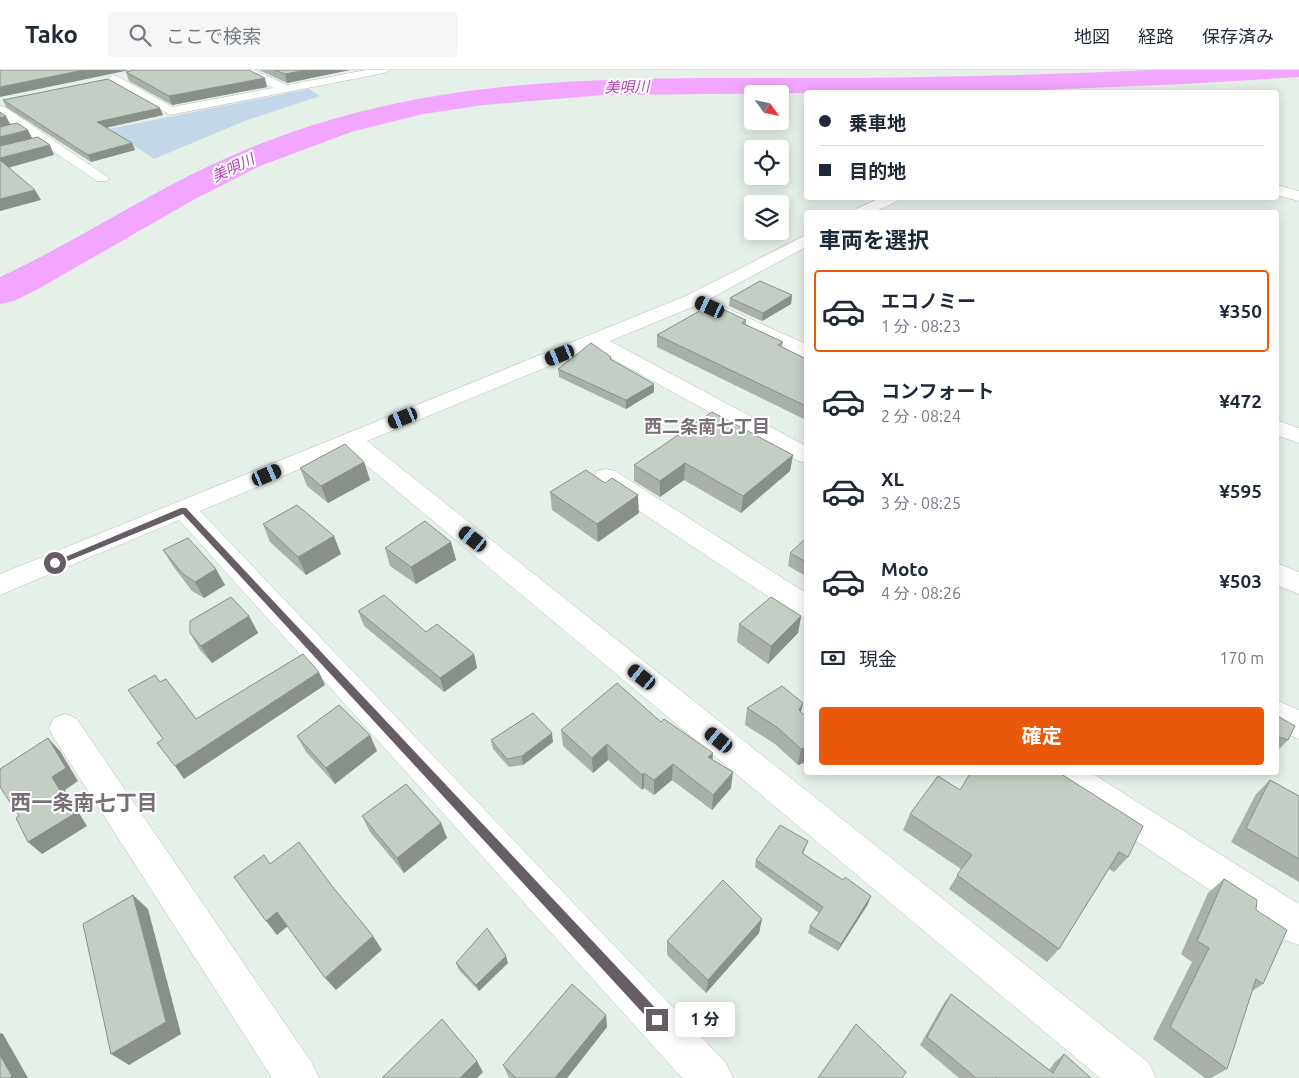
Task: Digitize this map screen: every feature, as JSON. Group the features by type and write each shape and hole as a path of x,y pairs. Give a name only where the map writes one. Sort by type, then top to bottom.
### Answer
{"street":[{"path":"245,70 286,89"},
{"path":"130,76 108,80 170,111 384,70"},
{"path":"3,105 102,178"},
{"path":"1279,191 1299,196"},
{"path":"866,210 888,200"},
{"path":"0,585 184,510 350,439 596,341 694,299 804,242"},
{"path":"694,299 804,351"},
{"path":"596,341 804,455"},
{"path":"1279,428 1299,436"},
{"path":"350,439 1134,1078"},
{"path":"606,477 804,606"},
{"path":"184,510 711,1078"},
{"path":"1279,574 1299,584"},
{"path":"1279,715 1299,725"},
{"path":"66,728 297,1078"},
{"path":"1066,775 1299,926"}],"shaded area":[{"path":"309,89 320,96 247,120 154,159 109,129"}],"building":[{"path":"0,70 84,70 0,87"},
{"path":"135,70 249,70 265,78 169,96 126,72"},
{"path":"275,70 306,70 285,74"},
{"path":"108,79 160,108 97,122 132,143 88,155 3,100"},
{"path":"0,112 6,116 0,118"},
{"path":"17,123 28,130 0,137 0,127"},
{"path":"38,137 50,145 0,158 0,146"},
{"path":"0,160 35,190 0,199"},
{"path":"760,281 792,295 763,313 730,298"},
{"path":"712,304 746,320 742,323 783,342 778,345 804,358 804,405 657,335"},
{"path":"591,343 611,357 610,359 654,384 626,400 558,369"},
{"path":"712,412 793,455 743,496 685,463 660,481 634,465"},
{"path":"345,444 364,462 321,486 300,468"},
{"path":"586,470 605,483 612,478 638,495 597,524 550,492"},
{"path":"297,505 334,536 298,557 263,524"},
{"path":"425,521 451,542 411,567 385,548"},
{"path":"188,538 216,569 195,582 183,574 163,550"},
{"path":"804,540 804,561 790,553"},
{"path":"384,595 426,632 437,624 474,654 440,678 358,611"},
{"path":"231,597 249,616 201,646 190,633 190,621"},
{"path":"771,597 801,616 771,646 739,624"},
{"path":"303,654 319,672 175,766 157,743 163,739 128,690 155,675 160,682 166,679 196,719"},
{"path":"617,683 661,722 664,719 713,753 708,757 733,772 713,795 673,764 654,780 644,773 642,775 607,744 592,758 561,730"},
{"path":"782,686 803,703 799,710 804,715 804,748 801,749 778,728 747,708"},
{"path":"339,705 370,735 326,768 297,736"},
{"path":"533,713 552,733 522,756 507,759 491,740"},
{"path":"1279,717 1295,726 1288,740 1279,737"},
{"path":"48,738 66,768 52,777 74,814 28,842 16,818 19,816 0,787 0,769"},
{"path":"969,775 1063,775 1143,826 1128,857 1119,852 1059,949 957,875 972,855 910,814 938,776 960,790"},
{"path":"1270,780 1299,796 1299,859 1246,828"},
{"path":"406,784 441,823 397,858 362,816"},
{"path":"780,825 808,841 802,853 843,880 845,877 871,896 841,944 810,926 823,907 756,860"},
{"path":"299,842 373,936 325,978 277,912 266,921 234,877 264,855 270,864"},
{"path":"1224,879 1257,900 1256,910 1287,930 1263,984 1256,979 1227,1069 1170,1027 1209,948 1197,941"},
{"path":"723,880 762,919 708,980 667,941"},
{"path":"133,895 166,1022 111,1054 83,924"},
{"path":"487,928 506,956 476,985 456,963"},
{"path":"572,984 606,1015 555,1078 516,1078 503,1065"},
{"path":"951,994 1053,1073 1064,1054 1091,1078 976,1078 927,1037"},
{"path":"442,1019 477,1061 460,1078 382,1078"},
{"path":"856,1024 906,1072 902,1078 818,1078"},
{"path":"0,1055 12,1076 9,1078 0,1078"}],"waterway":[{"name":"美唄川","path":"0,292 70,256 226,170 294,141 340,126 423,106 483,97 603,88 1014,83 1296,70"}],"district":[{"name":"西二条南七丁目","path":"707,427"},
{"name":"西一条南七丁目","path":"84,803"}],"route":[{"path":"55,563 184,510 657,1020"}]}
